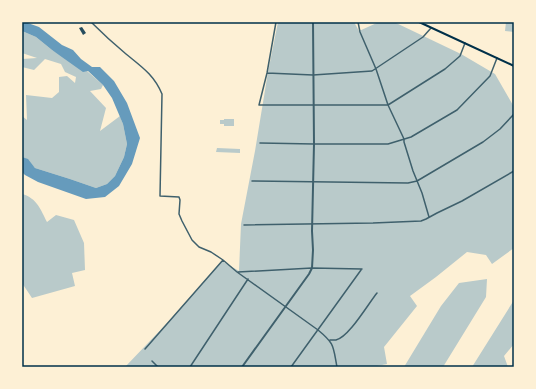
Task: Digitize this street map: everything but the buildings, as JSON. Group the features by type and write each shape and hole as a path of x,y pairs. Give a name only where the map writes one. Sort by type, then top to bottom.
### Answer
{"main road":[{"path":"418,22 514,66"}],"street":[{"path":"91,22 151,76 159,86 162,94 160,196 179,197 180,216 184,227 192,240 199,247 211,252 223,260 237,272 286,306 330,340 333,346 337,367"},
{"path":"276,22 267,73 259,105 388,105 445,69 460,56 465,44"},
{"path":"242,367 312,268 314,144 313,22"},
{"path":"358,22 360,32 376,69 388,105 404,140 429,218"},
{"path":"267,73 313,75 370,72 423,37 431,28"},
{"path":"260,143 388,144 404,140 457,110 490,76 497,58"},
{"path":"252,181 408,183 417,181 483,142 500,129 514,114"},
{"path":"244,224 421,221 462,201 514,171"},
{"path":"145,349 223,260"},
{"path":"237,272 312,268 362,269 291,367"},
{"path":"190,367 248,280"},
{"path":"330,340 336,340 344,336 377,293"},
{"path":"152,361 158,367"}],"shaded area":[{"path":"278,22 354,22 359,31 379,22 394,22 461,54 495,74 514,107 514,248 492,264 486,255 467,252 410,296 417,306 384,347 387,364 377,367 125,367 171,319 222,261 239,271 241,224"},
{"path":"506,22 514,22 514,32 505,31"},
{"path":"22,31 36,37 52,50 87,71 103,85 101,89 90,91 106,108 100,131 120,116 127,144 124,157 115,176 107,184 96,188 35,168 28,160 22,157 22,116 27,120 26,95 52,98 59,92 59,77 67,76 75,83 76,77 65,72 61,64 45,59 34,70 22,67 22,59 37,58 22,53"},
{"path":"234,119 234,126 224,126 224,124 220,124 220,120"},
{"path":"217,148 240,149 240,153 216,152"},
{"path":"22,194 35,201 47,222 56,215 74,220 84,243 85,270 72,273 75,286 32,298 22,283"},
{"path":"487,279 486,297 443,367 404,367 441,306 459,283"},
{"path":"514,300 514,344 504,356 508,367 472,367"}],"water":[{"path":"22,22 39,27 62,45 73,50 81,59 92,67 100,67 114,81 127,103 140,138 132,164 119,186 105,197 86,199 38,182 22,172 22,157 28,159 35,168 96,188 107,184 115,176 124,157 127,144 123,124 112,98 103,85 88,71 83,72 36,37 22,31"}]}
